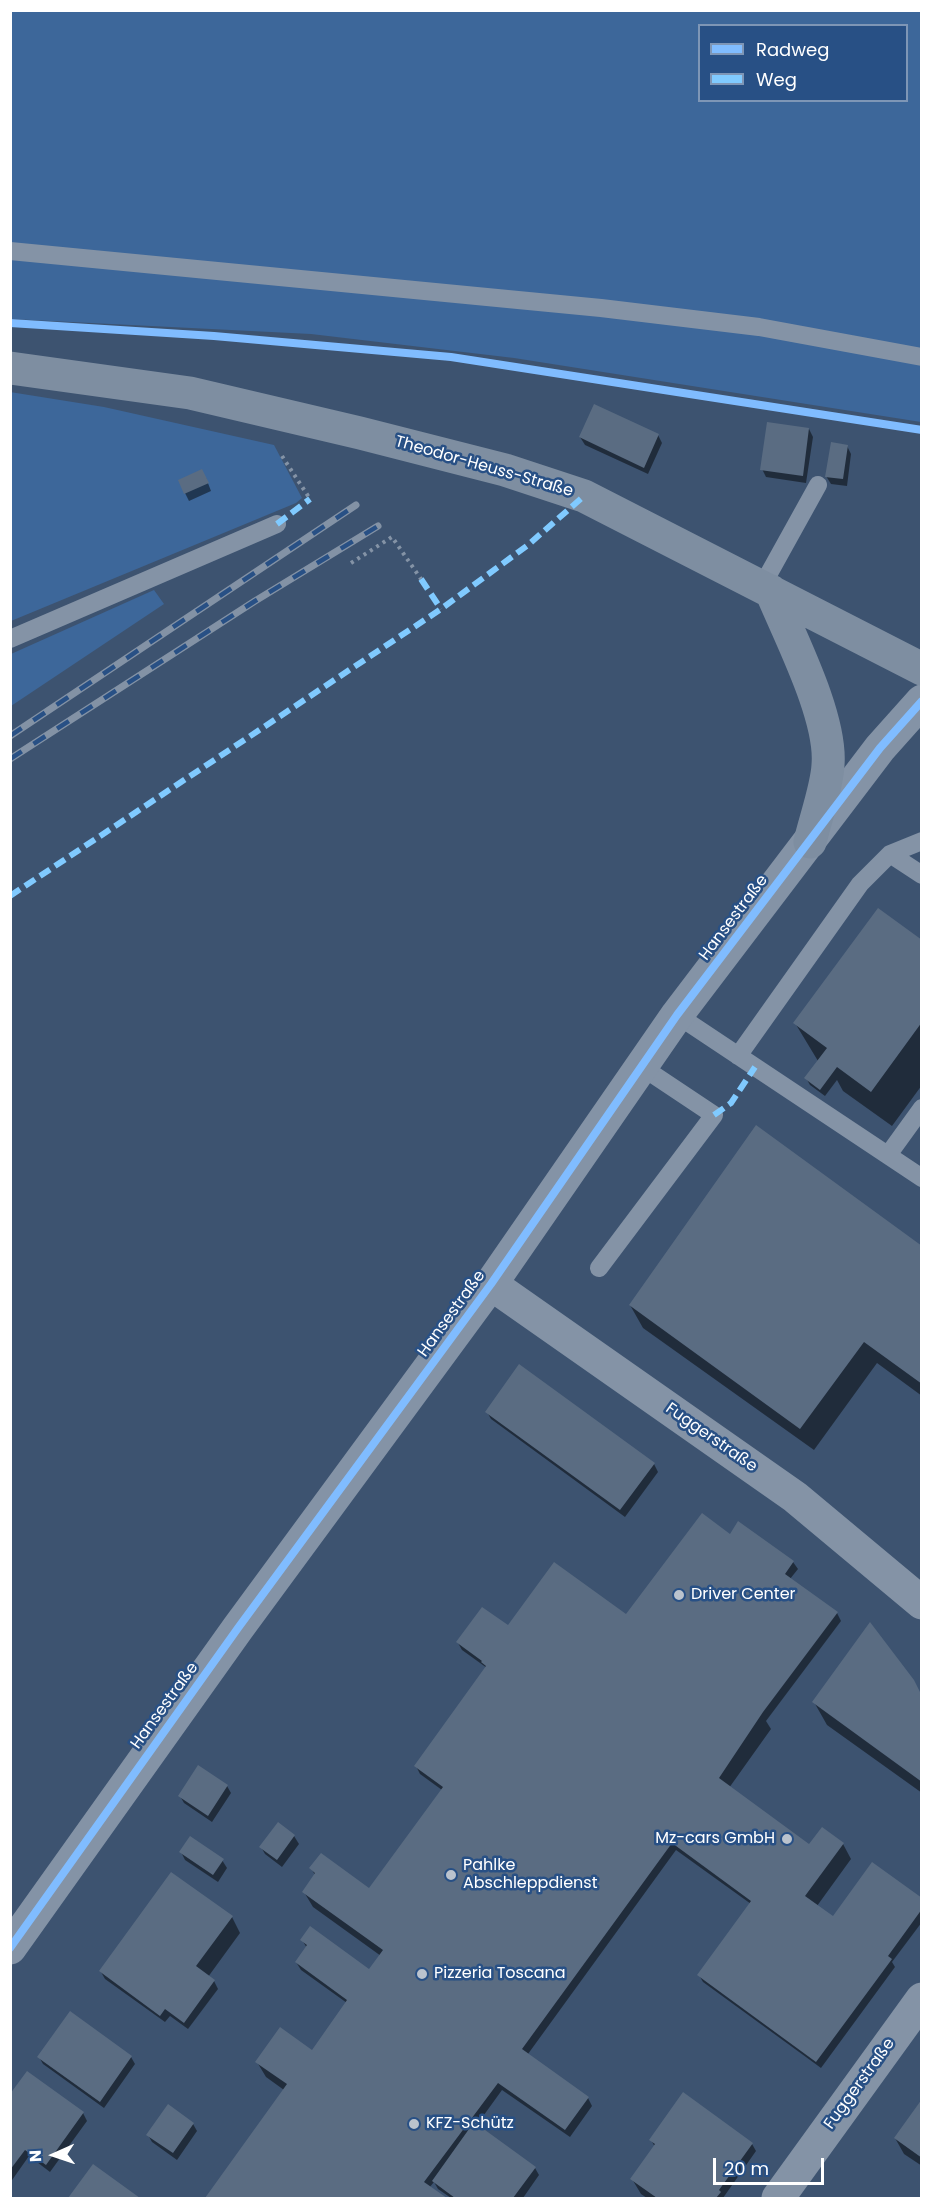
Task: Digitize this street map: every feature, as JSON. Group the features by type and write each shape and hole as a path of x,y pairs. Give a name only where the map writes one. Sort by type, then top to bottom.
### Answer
{"main road":[{"name":"Theodor-Heuss-Straße","path":"10,368 190,393 506,470 584,496 921,669"},
{"path":"767,588 821,711 827,740 828,766 810,842"}],"street":[{"name":"Hansestraße","path":"10,1948 251,1610 491,1284 677,1016 880,748 921,701"},
{"name":"Fuggerstraße","path":"491,1284 795,1497 921,1603"},
{"name":"Fuggerstraße","path":"778,2199 921,1999"}],"lane":[{"path":"10,251 601,308 759,327 921,357"},
{"path":"767,588 818,485"},
{"path":"10,639 277,524"},
{"path":"738,1056 860,884 890,854 921,841"},
{"path":"890,854 921,875"},
{"path":"677,1016 921,1178"},
{"path":"599,1268 714,1115 642,1067"},
{"path":"888,1155 921,1108"}],"path":[{"path":"282,456 310,499"},
{"path":"351,563 392,537 421,579"}],"shaded area":[{"path":"11,11 921,11 921,422 514,358 311,334 11,319"},
{"path":"10,392 104,407 274,445 302,498 296,503 11,621"},
{"path":"154,590 164,604 11,706 11,654"}],"building":[{"path":"594,404 659,434 644,468 579,437"},
{"path":"767,422 809,428 803,476 760,470"},
{"path":"831,442 848,445 843,479 825,477"},
{"path":"202,469 209,483 184,494 178,480"},
{"path":"878,908 922,940 922,1022 871,1092 837,1067 820,1090 804,1078 827,1048 793,1023"},
{"path":"756,1125 922,1246 922,1384 864,1342 800,1429 629,1305"},
{"path":"519,1364 655,1463 620,1510 485,1412"},
{"path":"702,1513 730,1534 738,1521 794,1561 785,1574 838,1612 763,1712 719,1778 809,1844 822,1827 844,1843 805,1896 833,1916 872,1862 922,1898 922,1909 888,1956 892,1959 816,2062 697,1975 751,1901 672,1843 522,2049 589,2097 565,2130 498,2083 424,2182 447,2198 205,2198 287,2084 255,2062 280,2027 312,2050 347,2000 295,1962 307,1945 300,1940 310,1926 369,1969 383,1950 302,1892 315,1873 309,1868 321,1853 369,1888 443,1787 414,1766 486,1666 456,1642 482,1607 508,1625 554,1562 626,1614"},
{"path":"870,1622 914,1680 922,1696 922,1782 812,1702"},
{"path":"198,1765 228,1785 208,1816 178,1796"},
{"path":"278,1822 295,1835 277,1860 259,1847"},
{"path":"190,1836 224,1859 213,1875 179,1852"},
{"path":"171,1872 233,1916 196,1966 215,1980 184,2023 165,2009 160,2016 99,1971"},
{"path":"70,2011 132,2056 100,2102 37,2057"},
{"path":"27,2071 84,2112 46,2165 25,2150 10,2170 10,2094"},
{"path":"683,2092 753,2143 719,2190 721,2192 716,2198 657,2198 630,2179 655,2144 649,2140"},
{"path":"922,2099 922,2158 894,2138"},
{"path":"168,2104 194,2123 173,2153 146,2135"},
{"path":"474,2122 536,2167 513,2198 455,2198 432,2181"},
{"path":"93,2164 140,2198 68,2198"}],"railway":[{"path":"10,736 356,505"},
{"path":"10,759 255,601 378,526"}],"marked path":[{"path":"10,896 441,609 528,545 584,496"},
{"path":"277,524 310,499"},
{"path":"421,579 441,609"},
{"path":"714,1115 731,1103 755,1067"}],"cycle path":[{"path":"10,323 214,336 451,357 922,430"},
{"path":"10,1948 238,1628 491,1284 677,1015 880,748 922,701"}],"place":[{"name":"Driver Center","path":"679,1595"},
{"name":"Mz-cars GmbH","path":"787,1839"},
{"name":"Pahlke Abschleppdienst","path":"451,1875"},
{"name":"Pizzeria Toscana","path":"422,1974"},
{"name":"KFZ-Schütz","path":"414,2124"}]}
